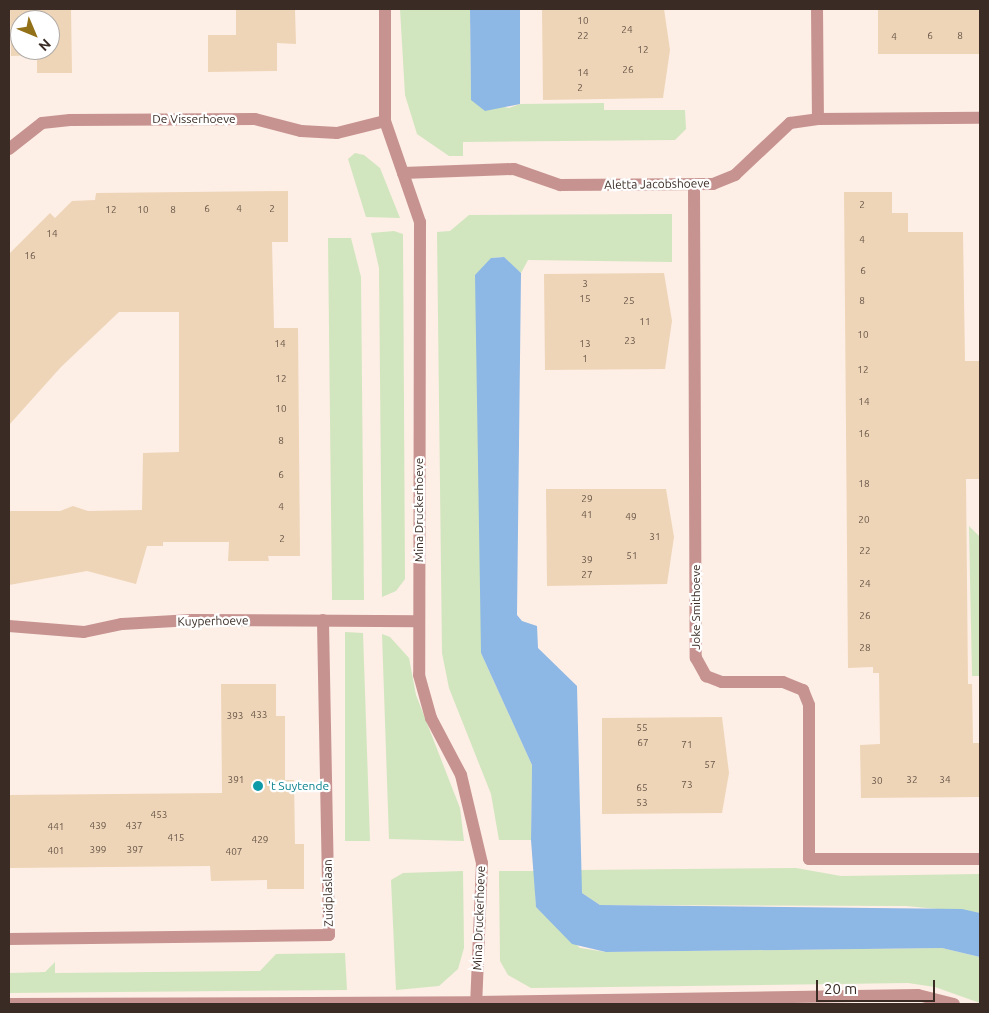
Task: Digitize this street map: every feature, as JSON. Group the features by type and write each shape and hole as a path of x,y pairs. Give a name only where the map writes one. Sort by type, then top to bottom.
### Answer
{"street":[{"name":"Mina Druckerhoeve","path":"385,9 385,120 420,222 419,675 431,718 461,775 482,863 476,1003"},
{"path":"817,9 818,119"},
{"name":"Aletta Jacobshoeve","path":"403,173 514,170 560,185 712,184 735,175 790,123 818,119 980,118"},
{"name":"De Visserhoeve","path":"9,149 42,123 70,120 255,119 302,131 337,133 385,120"},
{"name":"Joke Smithoeve","path":"694,185 696,658 706,676 722,682 783,682 803,690 809,704 809,859 980,859"},
{"name":"Zuidplaslaan","path":"9,939 329,935 323,620"},
{"name":"Kuyperhoeve","path":"9,626 84,632 122,624 170,621 419,621"},
{"path":"9,1004 476,1003 918,995 954,1004"}],"green space":[{"path":"400,9 470,9 471,100 509,108 520,104 604,103 604,110 685,110 686,129 675,140 463,142 463,156 449,156 417,134 405,95"},
{"path":"355,153 364,155 380,168 400,218 366,217 348,159"},
{"path":"672,214 672,262 528,260 521,273 503,257 491,258 481,653 532,765 531,840 499,840 491,794 449,688 442,653 437,232 450,231 469,215"},
{"path":"394,231 403,234 405,579 396,591 382,597 379,268 371,233"},
{"path":"328,238 351,238 361,277 364,600 332,600"},
{"path":"969,526 980,537 980,676 972,676"},
{"path":"345,632 363,633 370,841 345,841"},
{"path":"382,634 390,637 409,658 416,695 460,808 464,841 389,839"},
{"path":"796,868 841,876 980,874 980,913 906,906 600,905 582,893 579,870"},
{"path":"463,871 464,948 458,969 439,986 396,990 391,880 403,873"},
{"path":"499,871 534,871 536,907 580,948 606,952 942,948 980,957 980,1003 935,987 908,983 531,988 508,975 500,961"},
{"path":"345,953 347,990 9,993 9,973 45,972 55,962 55,973 260,971 276,954"}],"water":[{"path":"470,9 520,9 520,104 485,111 471,100"},
{"path":"504,257 521,273 517,615 522,621 537,626 538,648 577,686 582,893 600,905 962,909 980,913 980,957 942,948 606,952 572,944 536,907 531,840 532,765 481,653 475,275 491,258"}],"building":[{"path":"10,9 71,9 72,73 37,73 37,60 60,60 60,10"},
{"path":"236,9 295,9 296,44 277,43 277,71 208,72 208,35 236,35"},
{"path":"542,9 664,9 670,50 663,98 543,100"},
{"path":"878,9 980,9 980,54 878,54"},
{"path":"288,191 288,242 272,242 274,328 298,328 300,556 268,556 269,561 228,561 229,542 163,542 163,546 147,546 136,584 87,571 9,585 9,511 60,511 73,506 88,511 142,510 143,453 179,452 179,312 119,312 61,367 9,425 9,254 50,213 55,218 72,201 95,200 96,193"},
{"path":"844,192 892,192 892,213 908,213 908,232 963,232 965,361 980,361 980,479 966,479 968,684 972,684 973,743 980,743 980,797 861,798 860,745 880,744 879,673 873,673 873,667 848,668"},
{"path":"664,273 672,321 665,369 545,370 544,274"},
{"path":"546,489 666,489 674,537 667,584 547,586"},
{"name":"'t Suytende","path":"221,684 276,684 276,716 285,716 285,780 294,780 295,844 304,844 304,889 267,889 267,880 211,881 210,866 9,868 9,795 222,793"},
{"path":"722,717 729,773 722,813 602,814 602,718"}],"place":[{"name":"'t Suytende","path":"258,786"}]}
